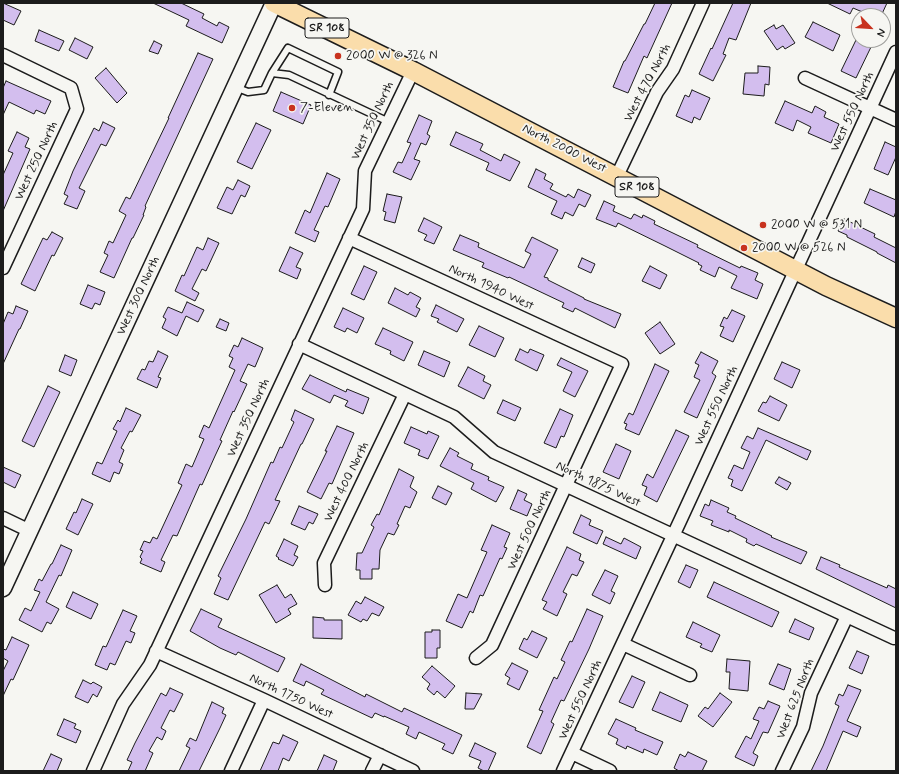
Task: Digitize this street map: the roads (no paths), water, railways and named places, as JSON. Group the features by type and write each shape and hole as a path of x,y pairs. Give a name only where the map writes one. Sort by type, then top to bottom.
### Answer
{"main road":[{"name":"North 2000 West","path":"274,3 412,71 617,176 826,286 896,318"},
{"name":"West 300 North","path":"3,588 274,3"}],"street":[{"name":"West 470 North","path":"617,176 657,92 673,70 703,3"},
{"name":"West 550 North","path":"563,771 896,52"},
{"name":"West 250 North","path":"3,55 71,88 77,109 3,268"},
{"name":"West 350 North","path":"93,771 123,704 150,665 349,238 362,208 365,171 412,71"},
{"path":"805,78 896,120"},
{"name":"North 1940 West","path":"349,238 622,364"},
{"name":"North 1875 West","path":"299,344 454,417 494,452 894,638"},
{"name":"West 500 North","path":"476,658 492,645 622,364"},
{"name":"West 400 North","path":"325,585 324,563 405,394"},
{"path":"3,518 30,531"},
{"name":"West 625 North","path":"782,771 803,727 810,693 846,616"},
{"path":"623,644 690,675"},
{"name":"North 1750 West","path":"156,651 264,700 413,771"},
{"path":"231,771 264,700"},
{"path":"572,753 610,771"},
{"path":"372,771 380,755"}],"lane":[{"path":"235,87 248,92 264,90 272,73 288,48 338,72 329,94"},
{"path":"272,73 289,75 389,122"}],"place":[{"name":"2000 W @ 326 N","path":"338,56"},
{"name":"7-Eleven","path":"292,108"},
{"name":"2000 W @ 531 N","path":"763,225"},
{"name":"2000 W @ 526 N","path":"744,248"}]}
